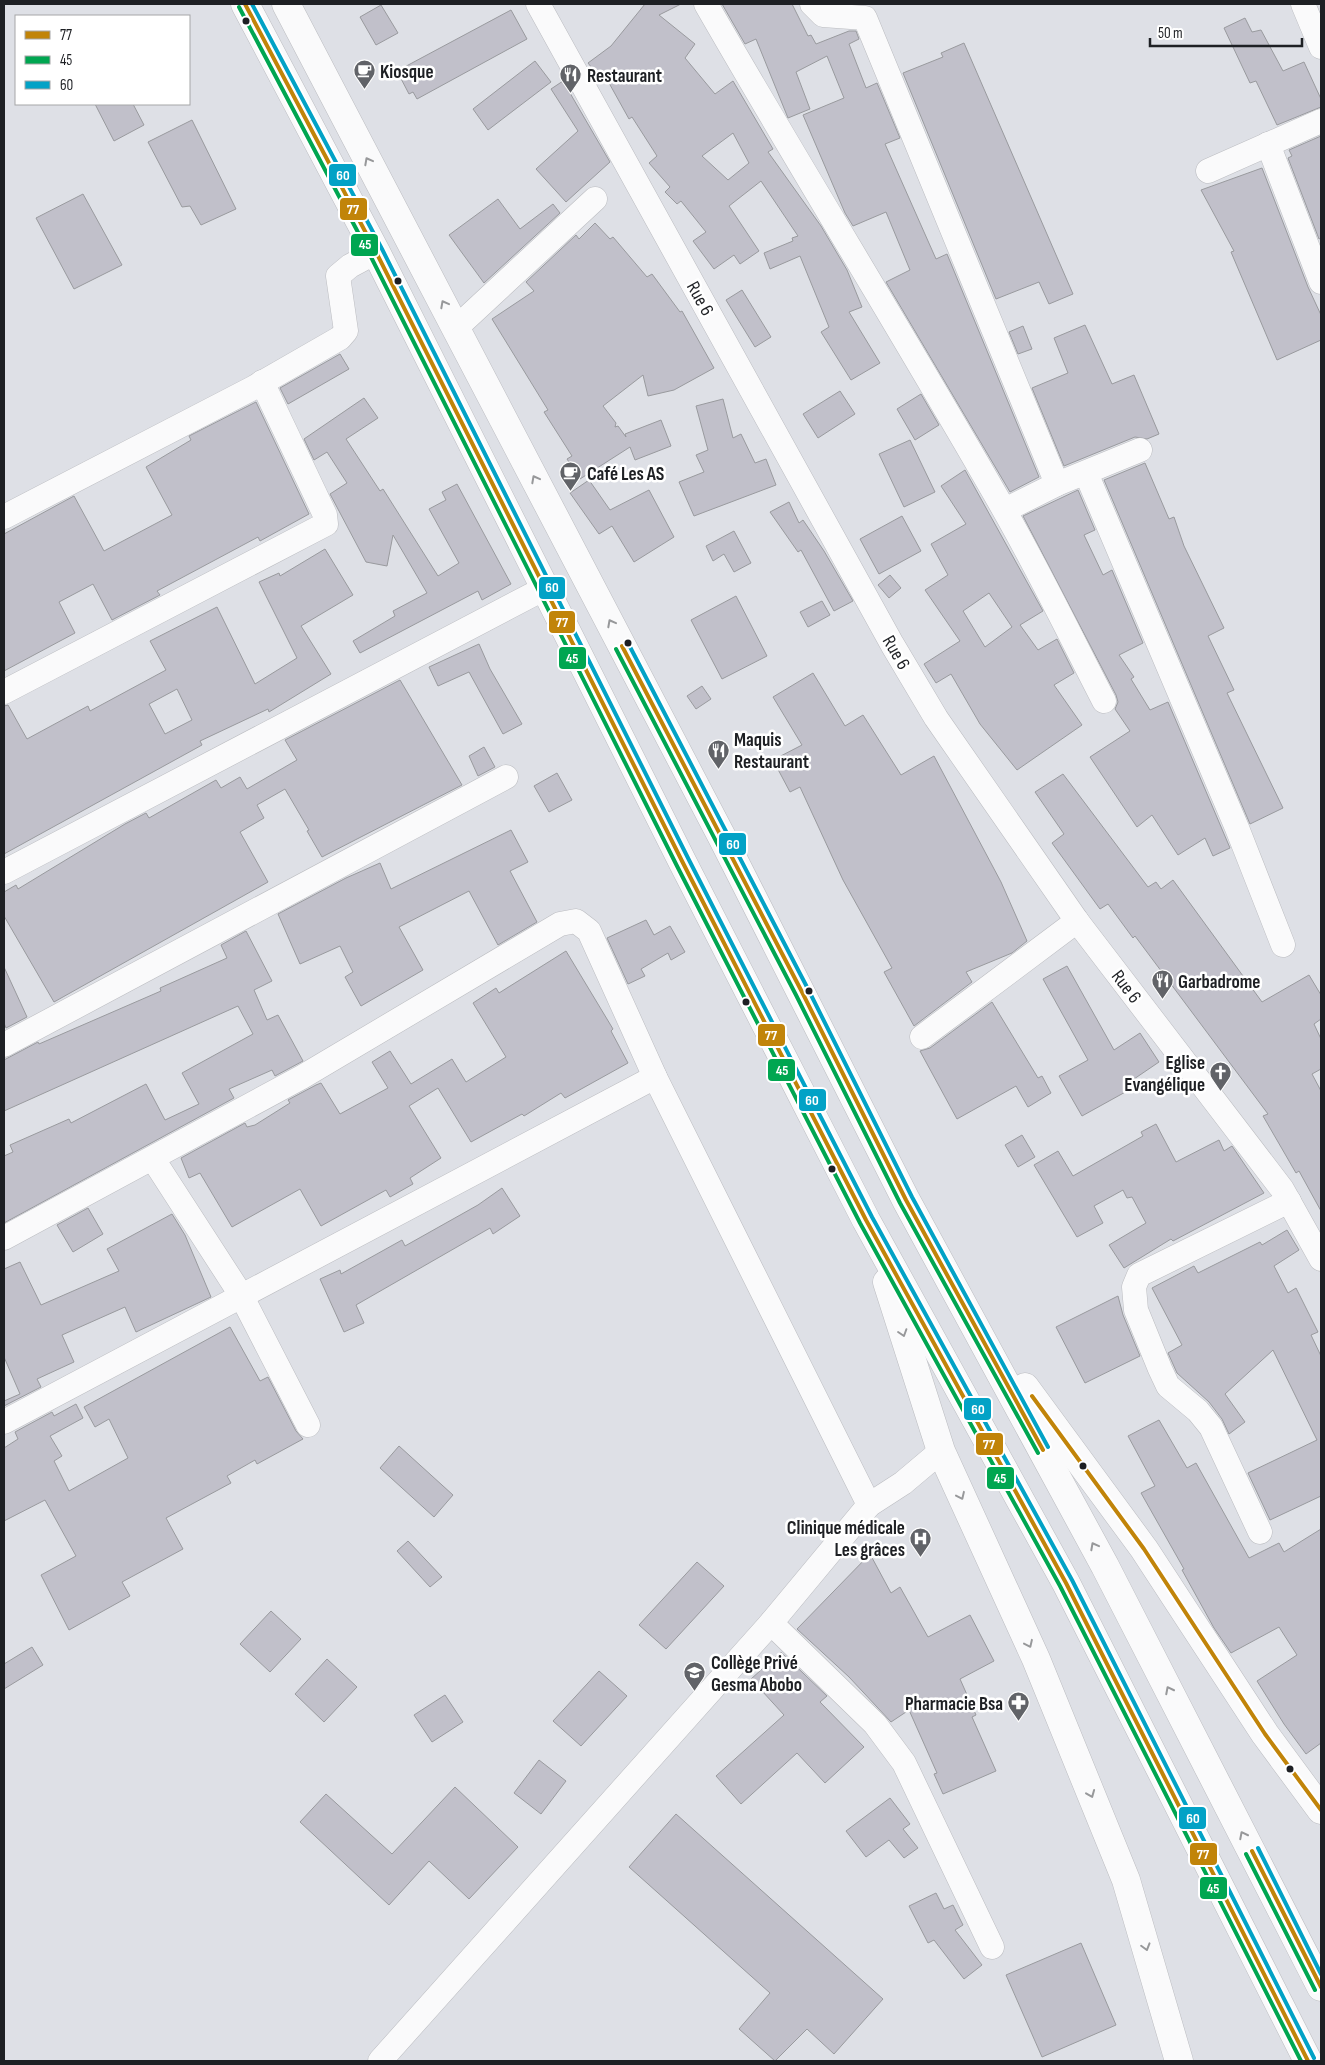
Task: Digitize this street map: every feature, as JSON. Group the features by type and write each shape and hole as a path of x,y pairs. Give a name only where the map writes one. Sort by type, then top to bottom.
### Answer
{"main road":[{"path":"245,4 376,252 866,1220 1066,1583 1308,2061"},
{"path":"286,4 723,839 906,1200 964,1303 1105,1566 1321,1987"},
{"path":"866,1220 941,1452 1036,1659 1126,1880 1179,2061"},
{"path":"964,1303 1144,1549 1265,1734 1321,1810"}],"street":[{"name":"Rue 6","path":"538,4 897,652 936,718 1077,921 1289,1201 1321,1259"},
{"path":"706,4 778,130 902,334 1005,510 1104,701"},
{"path":"812,4 823,15 866,18 1057,484"},
{"path":"1303,4 1321,47"},
{"path":"1208,171 1321,121"},
{"path":"1268,144 1321,282"},
{"path":"456,328 595,199"},
{"path":"4,517 262,382 340,338 346,331 338,276 350,266 376,252"},
{"path":"4,692 326,524 325,515 262,382"},
{"path":"1005,510 1057,484 1140,450"},
{"path":"1086,473 1238,828 1283,945"},
{"path":"4,872 545,588"},
{"path":"4,1045 506,778"},
{"path":"922,1037 1077,921"},
{"path":"4,1238 302,1077 560,924 576,922 589,931 655,1077 869,1505"},
{"path":"4,1422 655,1077"},
{"path":"153,1159 241,1295 308,1425"},
{"path":"1260,1532 1211,1427 1198,1411 1168,1386 1136,1310 1134,1287 1139,1274 1289,1201"},
{"path":"380,2061 771,1623 869,1505 903,1483 941,1452"},
{"path":"771,1623 875,1724 889,1740 904,1763 992,1947"}],"building":[{"path":"645,4 681,4 659,15 695,44 685,58 715,94 733,81 773,149 768,152 821,226 847,270 862,307 849,312 880,363 851,380 821,332 829,327 800,256 770,269 764,253 793,241 792,238 798,236 761,181 729,206 759,251 740,264 734,255 714,269 693,241 706,232 681,201 677,204 665,192 670,187 649,163 657,156 632,117 629,119 604,74 599,77 588,63 611,46","holes":["733,133 749,163 728,180 702,156"]},
{"path":"722,4 792,4 808,36 811,35 816,44 849,31 856,31 859,39 849,44 866,88 877,83 900,138 885,144 936,259 947,254 1039,477 1010,492 886,282 910,270 886,212 853,226 845,213 803,115 844,98 827,56 796,72 810,109 788,118 756,39 745,44"},
{"path":"381,5 398,33 376,45 360,17"},
{"path":"511,10 527,39 417,99 413,92 409,94 397,71"},
{"path":"1245,18 1252,32 1261,30 1283,71 1304,62 1321,99 1321,107 1277,125 1256,81 1250,83 1224,28"},
{"path":"964,43 1073,294 1049,304 1039,282 996,299 903,73 943,57 941,53"},
{"path":"535,61 551,82 488,130 473,109"},
{"path":"563,81 610,162 566,202 536,169 578,131 551,89"},
{"path":"96,105 134,105 144,125 114,141"},
{"path":"192,120 236,209 201,225 190,206 182,207 148,142"},
{"path":"1321,136 1321,238 1319,239 1288,158 1292,156 1289,150"},
{"path":"1262,168 1308,287 1321,315 1321,340 1277,360 1231,252 1234,251 1201,190"},
{"path":"83,194 122,265 74,289 36,218"},
{"path":"498,199 520,229 553,204 560,213 484,283 449,235"},
{"path":"595,223 610,239 613,237 647,277 652,274 680,312 682,311 714,368 674,390 648,396 643,375 603,406 616,423 615,427 618,426 626,437 625,434 661,420 671,446 635,460 630,447 580,479 567,459 572,456 544,412 548,410 492,319 534,291 526,282 576,235 579,239"},
{"path":"742,290 771,337 755,347 726,300"},
{"path":"1085,325 1112,384 1134,375 1159,434 1147,439 1135,437 1064,466 1032,388 1068,373 1054,338"},
{"path":"1023,326 1032,349 1018,354 1009,332"},
{"path":"340,354 349,369 288,404 280,388"},
{"path":"840,391 855,414 818,438 803,414"},
{"path":"921,394 939,425 915,440 897,409"},
{"path":"364,398 378,418 346,439 380,491 383,489 438,576 459,563 429,509 446,500 442,492 457,484 511,584 482,600 478,591 360,653 353,641 395,616 393,611 427,593 393,535 387,566 366,562 330,494 347,483 327,452 314,460 304,439"},
{"path":"723,399 733,438 741,434 755,463 766,459 776,485 694,516 679,482 704,472 696,455 708,450 696,406"},
{"path":"256,402 309,514 260,541 258,537 157,591 160,595 112,620 93,584 59,602 75,633 4,671 4,534 74,496 104,551 172,515 146,467 191,440 189,436"},
{"path":"910,440 935,492 904,507 879,454"},
{"path":"1145,463 1169,519 1174,517 1184,546 1224,628 1208,636 1234,690 1227,693 1283,808 1250,824 1104,480"},
{"path":"965,470 1043,611 1020,625 1038,650 1057,639 1074,673 1054,685 1082,725 1017,770 980,724 951,674 936,683 924,664 960,641 925,590 948,575 931,544 966,524 941,486","holes":["989,593 1012,627 985,647 963,611"]},
{"path":"589,480 610,510 649,490 674,537 634,562 612,526 599,534 570,493"},
{"path":"1078,490 1095,530 1084,535 1103,575 1112,570 1143,643 1119,655 1134,677 1131,679 1150,710 1168,702 1230,848 1213,856 1205,838 1178,855 1152,815 1137,827 1090,757 1130,731 1115,709 1118,702 1116,695 1023,516"},
{"path":"789,502 799,523 803,520 824,551 853,601 834,611 801,550 798,552 770,512"},
{"path":"902,516 921,551 879,574 860,539"},
{"path":"734,531 751,563 734,572 724,554 713,561 706,546"},
{"path":"325,549 353,595 301,626 331,674 269,712 268,709 200,741 202,745 4,854 4,706 8,705 27,739 88,706 90,711 166,670 150,641 217,607 255,684 297,658 259,582 279,573 280,576","holes":["177,689 192,720 165,734 149,704"]},
{"path":"890,575 901,588 889,598 878,585"},
{"path":"736,596 767,656 722,679 691,620"},
{"path":"822,601 830,615 808,627 800,612"},
{"path":"479,644 490,669 522,724 503,734 469,672 438,686 429,667"},
{"path":"813,673 845,726 863,715 901,775 934,756 1001,882 1027,941 1012,953 966,972 972,982 914,1026 884,972 892,968 843,880 800,787 790,792 773,760 802,745 773,697"},
{"path":"400,680 462,785 322,857 285,789 257,805 264,818 240,832 268,882 54,1002 4,916 4,892 16,885 18,889 125,824 146,813 149,818 216,780 221,788 240,777 247,789 297,760 285,740"},
{"path":"702,686 711,699 696,709 687,696"},
{"path":"484,747 495,767 478,776 469,756"},
{"path":"557,773 572,800 549,812 534,786"},
{"path":"1063,774 1148,887 1156,882 1161,889 1173,880 1262,1002 1309,975 1321,995 1321,1019 1314,1024 1321,1039 1321,1069 1312,1074 1321,1091 1321,1211 1299,1171 1296,1173 1263,1116 1268,1114 1135,936 1133,938 1108,904 1100,909 1052,843 1064,834 1035,792"},
{"path":"511,830 528,862 510,871 537,922 498,945 469,891 399,927 423,970 361,1006 345,977 353,972 340,946 300,964 278,914 346,878 380,863 391,889"},
{"path":"646,920 654,935 670,926 685,952 671,960 668,953 641,969 645,976 628,984 607,938"},
{"path":"246,931 272,981 254,990 267,1020 278,1015 303,1061 275,1076 272,1070 229,1089 234,1098 4,1223 4,1156 13,1152 10,1145 69,1119 71,1123 146,1084 165,1120 199,1104 182,1073 253,1034 238,1006 4,1111 4,1060 38,1042 39,1044 161,991 160,988 227,958 221,945"},
{"path":"566,951 613,1029 611,1031 628,1063 565,1098 561,1093 524,1116 522,1114 471,1142 438,1088 409,1106 441,1158 410,1178 413,1184 390,1197 386,1190 321,1226 300,1189 232,1227 200,1173 189,1178 181,1158 245,1123 247,1127 255,1125 290,1103 288,1100 316,1085 321,1083 340,1114 388,1088 372,1062 390,1051 411,1084 452,1059 466,1082 506,1057 473,1003 496,988 499,993"},
{"path":"1067,966 1114,1050 1140,1033 1159,1062 1134,1079 1138,1085 1082,1116 1059,1076 1088,1060 1043,979"},
{"path":"4,967 27,1017 6,1028 4,1023"},
{"path":"992,1002 1038,1078 1042,1076 1051,1093 1028,1107 1016,1086 957,1119 920,1051 930,1048"},
{"path":"1156,1124 1176,1162 1219,1140 1224,1151 1232,1146 1264,1193 1173,1241 1171,1239 1124,1268 1109,1245 1146,1223 1132,1197 1127,1198 1123,1190 1094,1206 1103,1223 1077,1237 1034,1165 1058,1151 1073,1176 1143,1136 1141,1132"},
{"path":"1022,1135 1035,1157 1018,1167 1005,1145"},
{"path":"502,1188 520,1216 493,1234 490,1228 356,1305 364,1323 344,1332 320,1279 340,1270 341,1274 402,1240 405,1246 478,1205"},
{"path":"88,1208 103,1234 73,1252 57,1225"},
{"path":"172,1214 185,1235 211,1297 136,1332 125,1307 62,1335 74,1362 37,1379 41,1387 4,1406 4,1401 20,1394 4,1357 4,1269 20,1262 41,1305 119,1271 107,1249"},
{"path":"1287,1230 1299,1250 1274,1266 1288,1293 1296,1288 1318,1332 1311,1335 1321,1356 1321,1496 1270,1520 1248,1473 1317,1440 1273,1350 1225,1394 1245,1422 1229,1434 1222,1419 1209,1402 1177,1373 1168,1353 1182,1345 1152,1288 1194,1266 1198,1273 1260,1242 1262,1245"},
{"path":"1118,1296 1123,1315 1140,1356 1085,1383 1056,1327"},
{"path":"230,1327 260,1381 268,1377 296,1431 303,1439 257,1464 255,1460 227,1476 231,1483 166,1518 183,1549 122,1582 130,1596 69,1630 41,1575 76,1556 45,1500 4,1521 4,1448 18,1439 15,1432 52,1412 54,1416 76,1404 83,1418 50,1436 62,1456 54,1461 69,1491 128,1458 109,1419 95,1427 84,1407"},
{"path":"1159,1420 1187,1468 1196,1463 1249,1558 1279,1543 1284,1552 1321,1529 1321,1743 1306,1754 1284,1724 1257,1681 1297,1655 1279,1627 1231,1653 1214,1628 1182,1570 1184,1569 1141,1493 1155,1486 1128,1436"},
{"path":"399,1446 453,1495 434,1517 380,1468"},
{"path":"408,1541 442,1577 430,1587 397,1551"},
{"path":"870,1554 891,1593 900,1587 928,1637 970,1615 994,1661 960,1679 976,1715 972,1717 996,1771 943,1794 934,1774 937,1773 909,1710 891,1722 849,1677 797,1629"},
{"path":"697,1562 724,1586 666,1649 639,1625"},
{"path":"271,1611 301,1639 270,1672 240,1644"},
{"path":"32,1647 43,1665 4,1689 4,1664"},
{"path":"781,1652 827,1696 820,1702 864,1747 825,1783 797,1753 741,1804 716,1776 784,1715 751,1679"},
{"path":"327,1659 357,1687 324,1722 295,1694"},
{"path":"599,1671 627,1696 581,1746 553,1721"},
{"path":"445,1695 463,1722 432,1742 414,1715"},
{"path":"539,1760 566,1781 541,1814 514,1793"},
{"path":"455,1787 518,1847 469,1899 429,1861 389,1905 300,1822 326,1794 392,1854"},
{"path":"890,1798 910,1824 903,1829 918,1848 904,1858 889,1840 866,1857 846,1831"},
{"path":"676,1814 883,1999 834,2054 807,2029 775,2061 739,2029 770,1993 629,1867"},
{"path":"936,1893 944,1909 953,1905 963,1925 955,1930 982,1965 964,1979 934,1940 928,1943 909,1906"},
{"path":"1081,1943 1116,2025 1042,2057 1006,1975"}],"transit line":[{"name":"77","path":"245,4 376,252 683,863 866,1220 1066,1583 1308,2061"},
{"name":"60","path":"252,4 382,249 689,860 872,1217 1072,1580 1314,2058"},
{"name":"45","path":"239,7 370,255 677,866 860,1223 1060,1586 1301,2061"},
{"name":"60","path":"628,643 808,989 912,1197 1048,1447"},
{"name":"77","path":"622,646 802,992 906,1200 1043,1450"},
{"name":"45","path":"616,649 796,995 900,1203 1038,1453"},
{"name":"77","path":"1032,1396 1144,1549 1265,1734 1321,1810"},
{"name":"60","path":"1258,1848 1321,1974"},
{"name":"77","path":"1252,1851 1321,1987"},
{"name":"45","path":"1246,1854 1315,1990"}],"place":[{"name":"Kiosque","path":"364,90"},
{"name":"Restaurant","path":"571,94"},
{"name":"Café Les AS","path":"571,492"},
{"name":"Maquis Restaurant","path":"718,769"},
{"name":"Garbadrome","path":"1162,1000"},
{"name":"Eglise Evangélique","path":"1221,1092"},
{"name":"Clinique médicale Les grâces","path":"921,1557"},
{"name":"Collège Privé Gesma Abobo","path":"695,1692"},
{"name":"Pharmacie Bsa","path":"1019,1722"}]}
